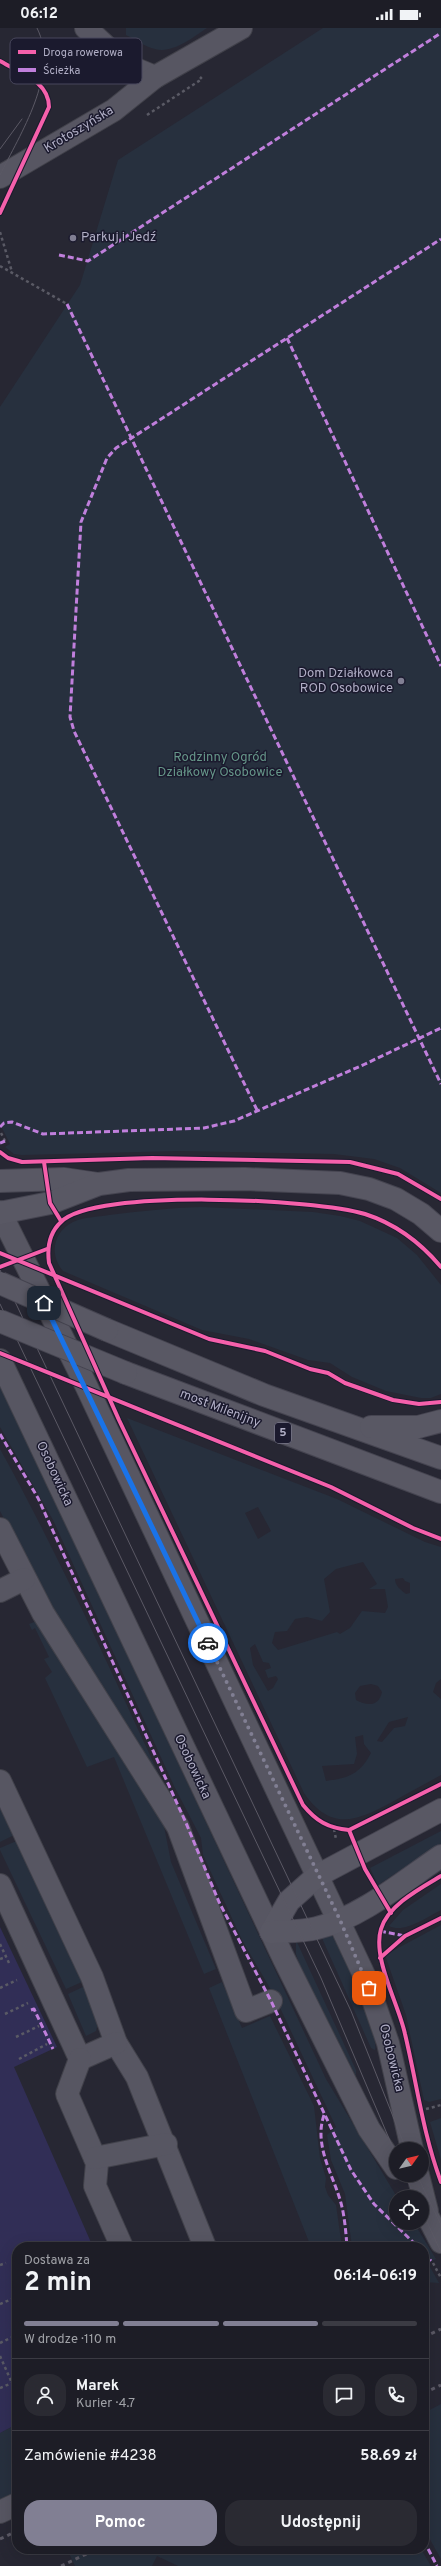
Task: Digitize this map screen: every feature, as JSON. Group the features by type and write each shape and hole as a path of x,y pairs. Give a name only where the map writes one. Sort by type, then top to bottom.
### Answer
{"main road":[{"path":"0,1181 64,1179 99,1184 158,1178 340,1183 369,1189 396,1200 421,1214 441,1231"},
{"path":"0,1212 50,1203 99,1184"},
{"name":"5","path":"0,1283 107,1330 264,1395 358,1427 441,1458"},
{"name":"most Milenijny","path":"0,1321 126,1373 441,1492"},
{"path":"358,1427 418,1427 441,1421"},
{"path":"271,1932 289,1901 317,1876 441,1810"},
{"path":"271,1932 316,1929 340,1920 369,1904 441,1856"}],"street":[{"path":"86,28 97,38"},
{"name":"Krotoszyńska","path":"0,177 114,110 155,77 241,28"},
{"path":"142,72 155,77"},
{"name":"Osobowicka","path":"0,1212 83,1380 317,1876 340,1920 378,2010 388,2042 410,2142"},
{"name":"Osobowicka","path":"0,1360 271,1932 369,2129 389,2158"},
{"path":"0,1529 24,1579 47,1619 178,1827 246,2011 271,2001"},
{"path":"0,1591 24,1579"},
{"path":"0,1781 92,1977 116,2043 137,2077 166,2144 203,2242"},
{"path":"0,1885 80,2059 67,2094 97,2163 95,2186 120,2242"},
{"path":"80,2059 116,2043"},
{"path":"95,2158 166,2144"},
{"path":"429,2218 441,2242"},
{"path":"0,2512 12,2506"}],"path":[{"path":"0,232 12,272"},
{"path":"0,266 67,304"},
{"path":"1,1133 5,1141"},
{"path":"334,1829 336,1838"},
{"path":"0,1944 12,1968"},
{"path":"0,1960 6,1957"},
{"path":"14,1974 20,1986"},
{"path":"0,1988 17,1980"},
{"path":"25,1997 30,2007"},
{"path":"5,2014 28,2003"},
{"path":"36,2021 42,2033"},
{"path":"16,2037 39,2026"},
{"path":"19,2059 48,2045 45,2039"},
{"path":"419,2110 441,2105"},
{"path":"431,2261 441,2278"},
{"path":"0,2265 6,2263"},
{"path":"0,2304 12,2299"},
{"path":"0,2342 12,2337"},
{"path":"0,2357 12,2383 0,2388"}],"green space":[{"path":"126,28 207,28 176,47 162,50 148,47 142,44 142,38 132,38 126,35"},
{"name":"Rodzinny Ogród Działkowy Osobowice","path":"323,28 441,28 441,1193 400,1168 374,1159 334,1154 179,1151 14,1154 5,1147 10,1144 0,1124 0,407 80,285 118,160"},
{"path":"201,1207 313,1212 340,1216 360,1221 397,1238 417,1255 441,1285 441,1394 431,1398 421,1398 386,1391 352,1377 330,1363 308,1360 249,1339 202,1330 63,1271 56,1258 55,1244 57,1238 66,1226 77,1220 132,1212"},
{"path":"0,1382 326,2079 393,2190 389,2190 389,2230 418,2230 426,2242 351,2242 345,2194 331,2160 327,2135 336,2127 274,1995 242,1940 203,1855 201,1838 174,1786 53,1520 0,1427"},
{"path":"127,1418 337,1499 425,1542 441,1547 441,1679 436,1683 433,1692 441,1699 441,1775 379,1809 356,1818 334,1818 324,1814 304,1793","holes":["258,1507 271,1531 258,1539 245,1513","363,1562 377,1584 369,1589 385,1589 388,1607 385,1613 362,1611 350,1628 340,1634 337,1632 278,1650 272,1643 275,1632 287,1631 295,1619 307,1617 322,1621 330,1612 324,1579 336,1569","403,1578 405,1581 410,1583 410,1593 406,1594 396,1584 395,1579","255,1644 263,1662 269,1663 271,1668 265,1670 268,1678 276,1676 278,1679 273,1688 268,1691 253,1665 250,1648","371,1684 378,1686 382,1692 378,1700 372,1704 356,1700 355,1693 360,1686","408,1717 405,1726 394,1728 382,1742 377,1741 389,1722","363,1735 364,1744 371,1753 363,1766 353,1774 326,1781 322,1766 354,1764 357,1754 355,1737"]},
{"path":"0,1449 45,1534 107,1663 168,1794 166,1802 26,1561 0,1511"},
{"path":"37,1621 161,1811 171,1862 216,1969 204,1974 114,1757 87,1767 45,1678 52,1672 44,1659 49,1657 35,1628 32,1630 29,1624"},
{"path":"0,1800 16,1834 0,1842"},
{"path":"441,1831 441,1844 378,1885 370,1868"},
{"path":"19,1840 82,1982 66,1989 0,1850 0,1848"},
{"path":"441,1884 441,1910 415,1924 401,1928 389,1926 403,1910"},
{"path":"441,1925 441,2099 429,2102 424,2100 406,2015 385,1955"},
{"path":"331,1934 343,1956 359,1992 372,2028 375,2050 371,2048 321,1936"},
{"path":"296,1940 356,2070 356,2076 300,1966 296,1954"},
{"path":"222,1982 242,2028 270,2016 314,2106 320,2158 326,2178 325,2187 328,2195 336,2205 341,2242 309,2242 209,1988"},
{"path":"85,1986 99,2019 96,2031 86,2036 68,1994"},
{"path":"441,2118 441,2160 430,2122"},
{"path":"429,2248 436,2259 429,2262"},
{"path":"429,2265 439,2283 429,2282"},
{"path":"441,2404 441,2559 429,2538 429,2410"},
{"path":"12,2427 12,2502 0,2508 0,2433"},
{"path":"69,2554 424,2554 431,2566 178,2566 157,2556 152,2566 75,2566"}],"shaded area":[{"path":"0,1927 57,2047 14,2067 91,2242 12,2242 12,2427 0,2433"}],"tram line":[{"path":"37,28 40,38"},
{"path":"0,175 27,122 41,84"},
{"path":"0,149 22,119"},
{"path":"0,1270 351,2011 403,2142"},
{"path":"0,1304 321,1978 390,2142"},
{"path":"408,2182 412,2190"},
{"path":"420,2182 441,2225"},
{"path":"429,2226 441,2252"}],"railway":[{"path":"429,2335 441,2329"},
{"path":"429,2391 441,2385"},
{"path":"0,2539 12,2533"},
{"path":"61,2566 86,2554"}],"marked path":[{"path":"59,255 88,261 441,33"},
{"path":"257,1110 74,731 70,717 81,522 107,458 116,448 441,239"},
{"path":"67,304 441,1084"},
{"path":"287,338 441,666"},
{"path":"0,1127 4,1123 12,1122 43,1134 204,1128 234,1121 363,1065 441,1028"},
{"path":"0,1143 5,1141"},
{"path":"0,1434 38,1498 186,1823 219,1902 271,2001 351,2170 374,2204 413,2242"},
{"path":"380,1931 405,1936"},
{"path":"31,2010 34,2009 53,2049"},
{"path":"324,2115 321,2127 321,2139 326,2162 342,2207 347,2242"},
{"path":"429,2551 437,2566"}],"cycle path":[{"path":"0,61 10,66"},
{"path":"0,213 49,107 48,98 39,84"},
{"path":"0,1152 8,1158 22,1162 152,1158 350,1162 398,1174 441,1199"},
{"path":"44,1162 50,1203 61,1221"},
{"path":"441,1267 425,1250 407,1235 387,1223 365,1214 302,1204 257,1201 159,1201 116,1204 82,1211 61,1222 57,1226 51,1236 48,1252 49,1263 119,1420 303,1805 323,1823 335,1828 349,1830 441,1784"},
{"path":"0,1267 47,1249"},
{"path":"0,1253 209,1339 265,1351 310,1369 328,1373 345,1383 393,1400 419,1404 441,1402"},
{"path":"0,1353 331,1487 413,1528 441,1539"},
{"path":"349,1830 365,1869 391,1913"},
{"path":"441,1876 406,1898 391,1912 381,1929 379,1941 380,1954 387,1982 402,2022 429,2146 441,2182"},
{"path":"380,1958 405,1936 441,1918"}],"way so far":[{"path":"208,1643 317,1876 340,1920 369,1988"}],"place":[{"name":"Parkuj i Jedź","path":"73,238"},
{"name":"Dom Działkowca ROD Osobowice","path":"401,681"}],"route":[{"path":"44,1303 83,1380 208,1643"}]}
